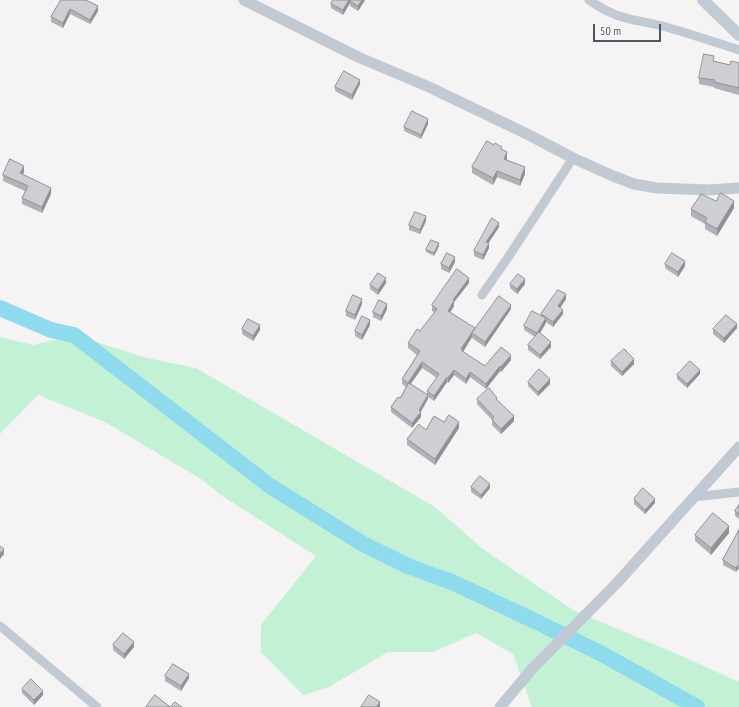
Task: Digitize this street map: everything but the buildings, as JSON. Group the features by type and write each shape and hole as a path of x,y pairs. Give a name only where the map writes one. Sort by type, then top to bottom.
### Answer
{"main road":[{"path":"703,0 739,35"}],"street":[{"path":"244,0 358,57 429,87 573,158 634,184 657,188 708,190 739,188"},
{"path":"589,0 614,15 664,27 739,50"},
{"path":"482,295 573,158"},
{"path":"500,707 534,668 611,589 739,447"},
{"path":"693,497 739,492"},
{"path":"0,626 97,707"}],"green space":[{"path":"74,335 147,358 196,368 435,507 484,550 573,610 739,682 739,707 532,707 513,654 476,633 433,652 388,652 329,687 303,695 261,652 261,625 316,556 221,495 201,479 105,422 38,395 0,434 0,337 33,345"}],"waterway":[{"path":"0,308 51,330 74,335 270,486 363,544 410,567 452,582 539,623 602,654 697,707"}]}
